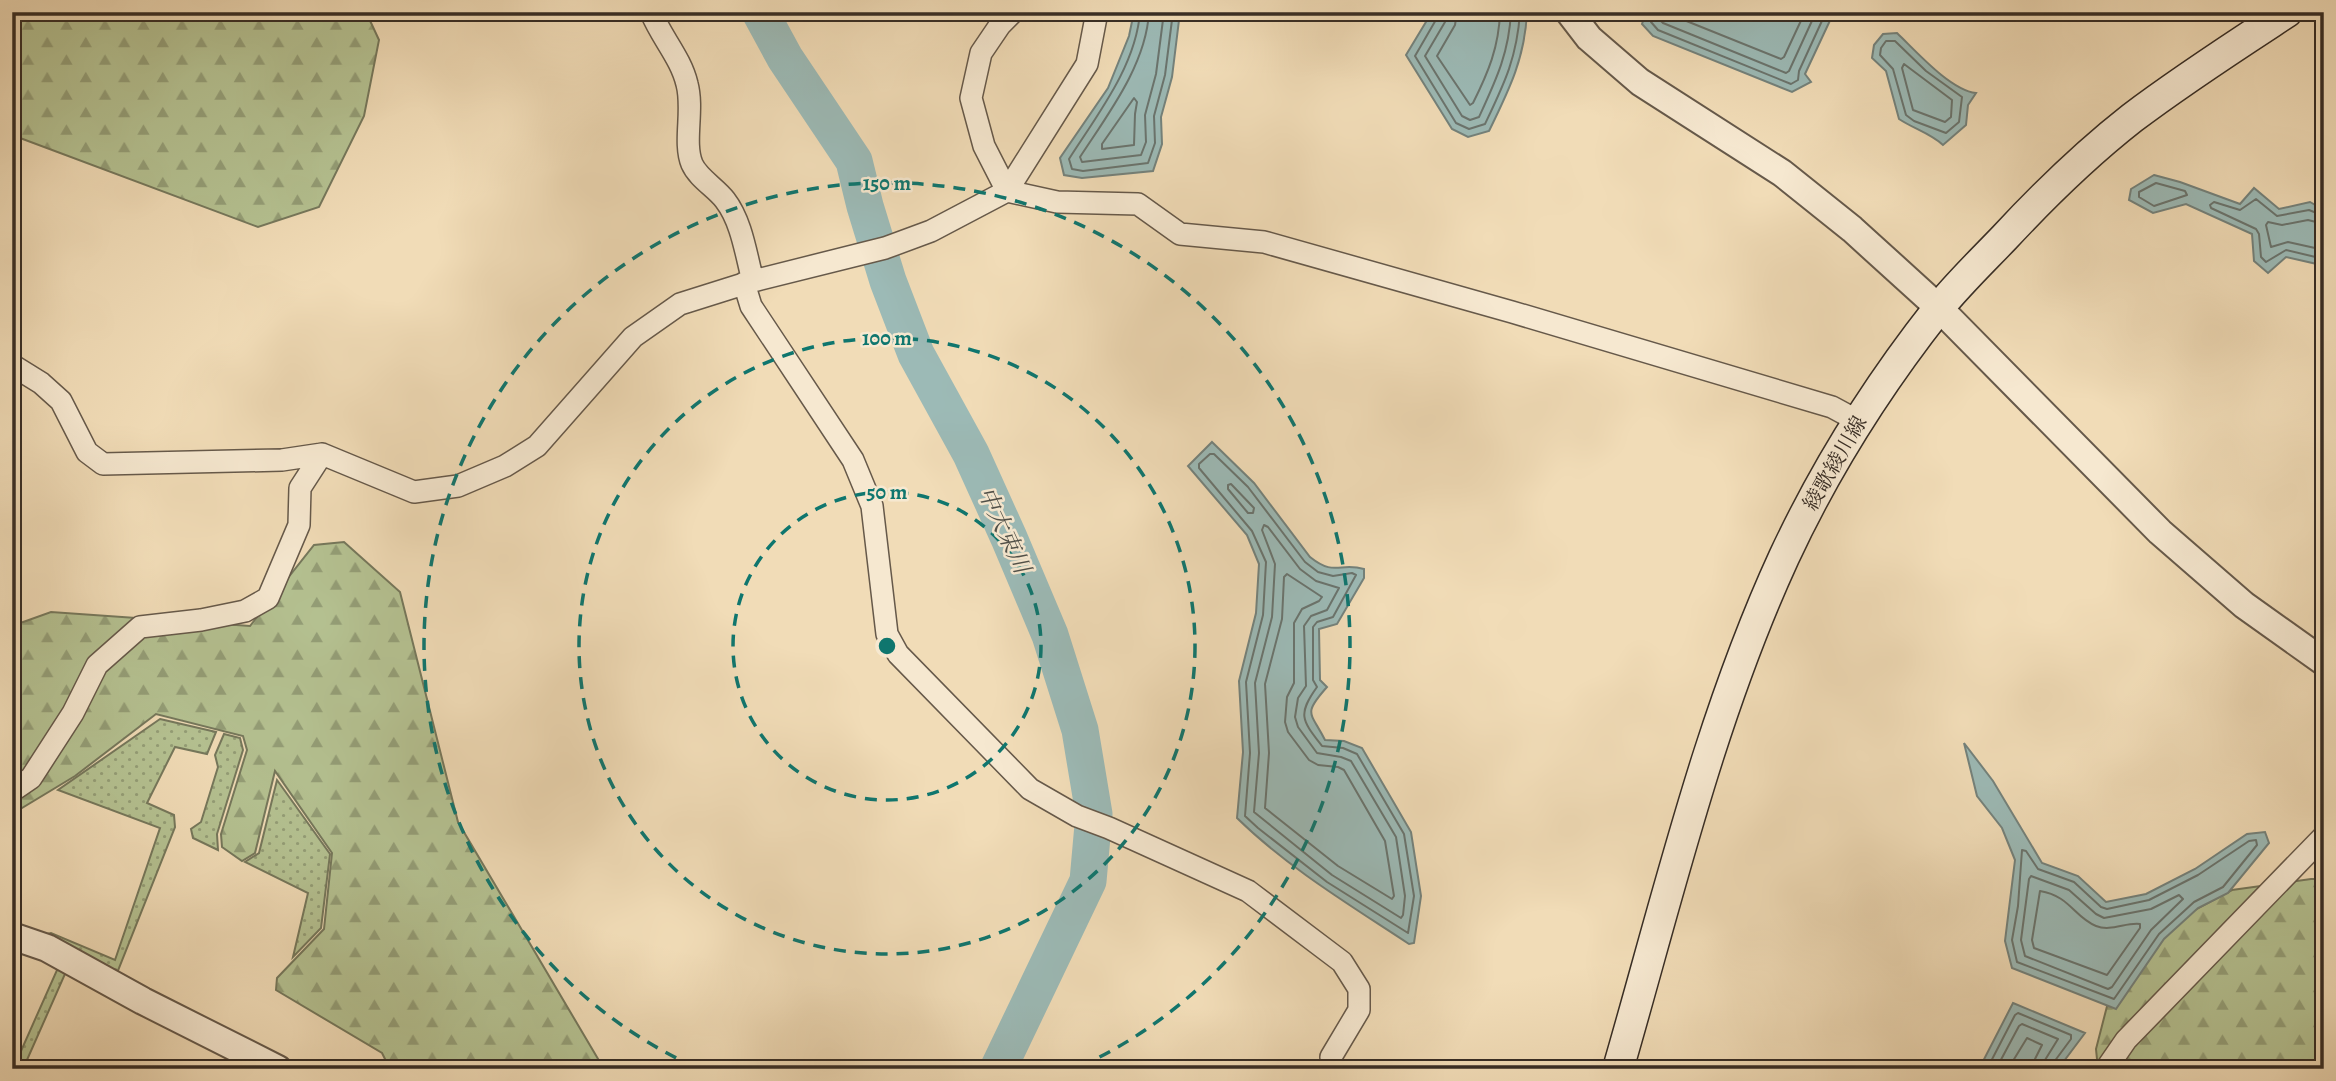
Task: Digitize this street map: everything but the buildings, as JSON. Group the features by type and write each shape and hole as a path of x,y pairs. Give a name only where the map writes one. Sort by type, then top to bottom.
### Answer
{"main road":[{"name":"綾歌綾川線","path":"1618,1069 1702,778 1738,668 1783,558 1814,495 1858,421 1939,307 2029,211 2080,162 2255,21 2287,12"}],"street":[{"path":"651,12 677,57 687,83 691,110 689,149 693,166 725,199 736,217 751,306 853,460 872,506 887,634 898,654 1030,789 1077,816 1248,891 1342,962 1359,989 1359,1010 1331,1057 1334,1069"},
{"path":"1007,191 984,146 971,98 981,53 1000,25 1013,12"},
{"path":"12,365 41,383 61,401 87,452 103,464 282,460 321,454 414,492 458,486 505,466 537,446 633,337 680,304 748,282 885,248 931,231 1007,191 1087,64 1097,12"},
{"path":"1569,12 1590,38 1640,82 1782,173 1852,229 1939,307 2160,532 2244,605 2324,662"},
{"path":"1007,191 1058,202 1138,204 1180,234 1264,242 1832,407 1858,421"},
{"path":"12,791 31,778 74,713 97,665 140,627 201,620 245,611 268,598 299,525 300,488 321,454"},
{"path":"2106,1069 2126,1040 2324,836"},
{"path":"12,936 47,948 143,1001 278,1069"}],"green space":[{"path":"12,12 366,12 379,40 364,116 319,207 258,227 12,135"},
{"path":"344,542 400,592 458,822 604,1069 390,1069 382,1053 276,990 277,978 324,929 332,853 275,771 255,853 242,861 222,847 221,834 247,750 243,736 156,714 75,776 12,814 12,626 51,612 250,626 314,545"},
{"path":"160,719 216,732 207,754 175,747 147,803 174,815 175,827 117,973 48,937 47,934 51,933 115,960 160,828 58,790"},
{"path":"224,734 240,738 243,750 217,834 218,850 193,838 191,829 201,822 218,767 215,755"},
{"path":"277,780 330,854 321,928 293,957 308,893 245,862 259,853"},
{"path":"2324,879 2324,1069 2098,1069 2096,1049 2113,983 2157,930 2232,890"},
{"path":"61,969 65,974 23,1069 13,1069 57,970"}],"water":[{"path":"1134,12 1180,12 1172,77 1161,117 1162,144 1153,171 1082,178 1064,175 1060,158 1108,88 1129,36"},
{"path":"1432,12 1527,12 1519,59 1489,131 1468,137 1452,129 1406,55"},
{"path":"1646,12 1834,12 1805,74 1811,82 1792,92 1653,36 1642,24"},
{"path":"1897,33 1955,85 1976,93 1968,105 1966,125 1943,145 1899,119 1886,71 1872,58 1874,45 1883,34"},
{"path":"2154,175 2240,204 2254,188 2279,209 2310,202 2324,210 2324,270 2321,265 2286,257 2268,273 2254,261 2252,234 2186,204 2153,213 2129,200 2131,189"},
{"path":"1212,442 1254,483 1310,557 1331,568 1364,569 1364,578 1337,624 1319,629 1320,680 1327,687 1314,703 1311,713 1325,740 1344,741 1362,748 1411,832 1421,896 1414,943 1409,944 1320,885 1277,853 1237,818 1243,752 1239,681 1256,613 1259,564 1247,535 1188,466"},
{"path":"1964,743 1993,781 2042,863 2078,876 2106,902 2146,894 2195,869 2247,834 2265,832 2269,843 2228,893 2198,908 2164,939 2116,1009 2012,968 2005,941 2015,860 2002,828 1977,796"},
{"path":"2013,1003 2085,1033 2058,1069 1979,1069"}],"waterway":[{"name":"中大束川","path":"760,12 785,58 854,161 888,281 916,354 971,454 1009,538 1050,635 1080,730 1094,814 1088,881 998,1069"}]}
